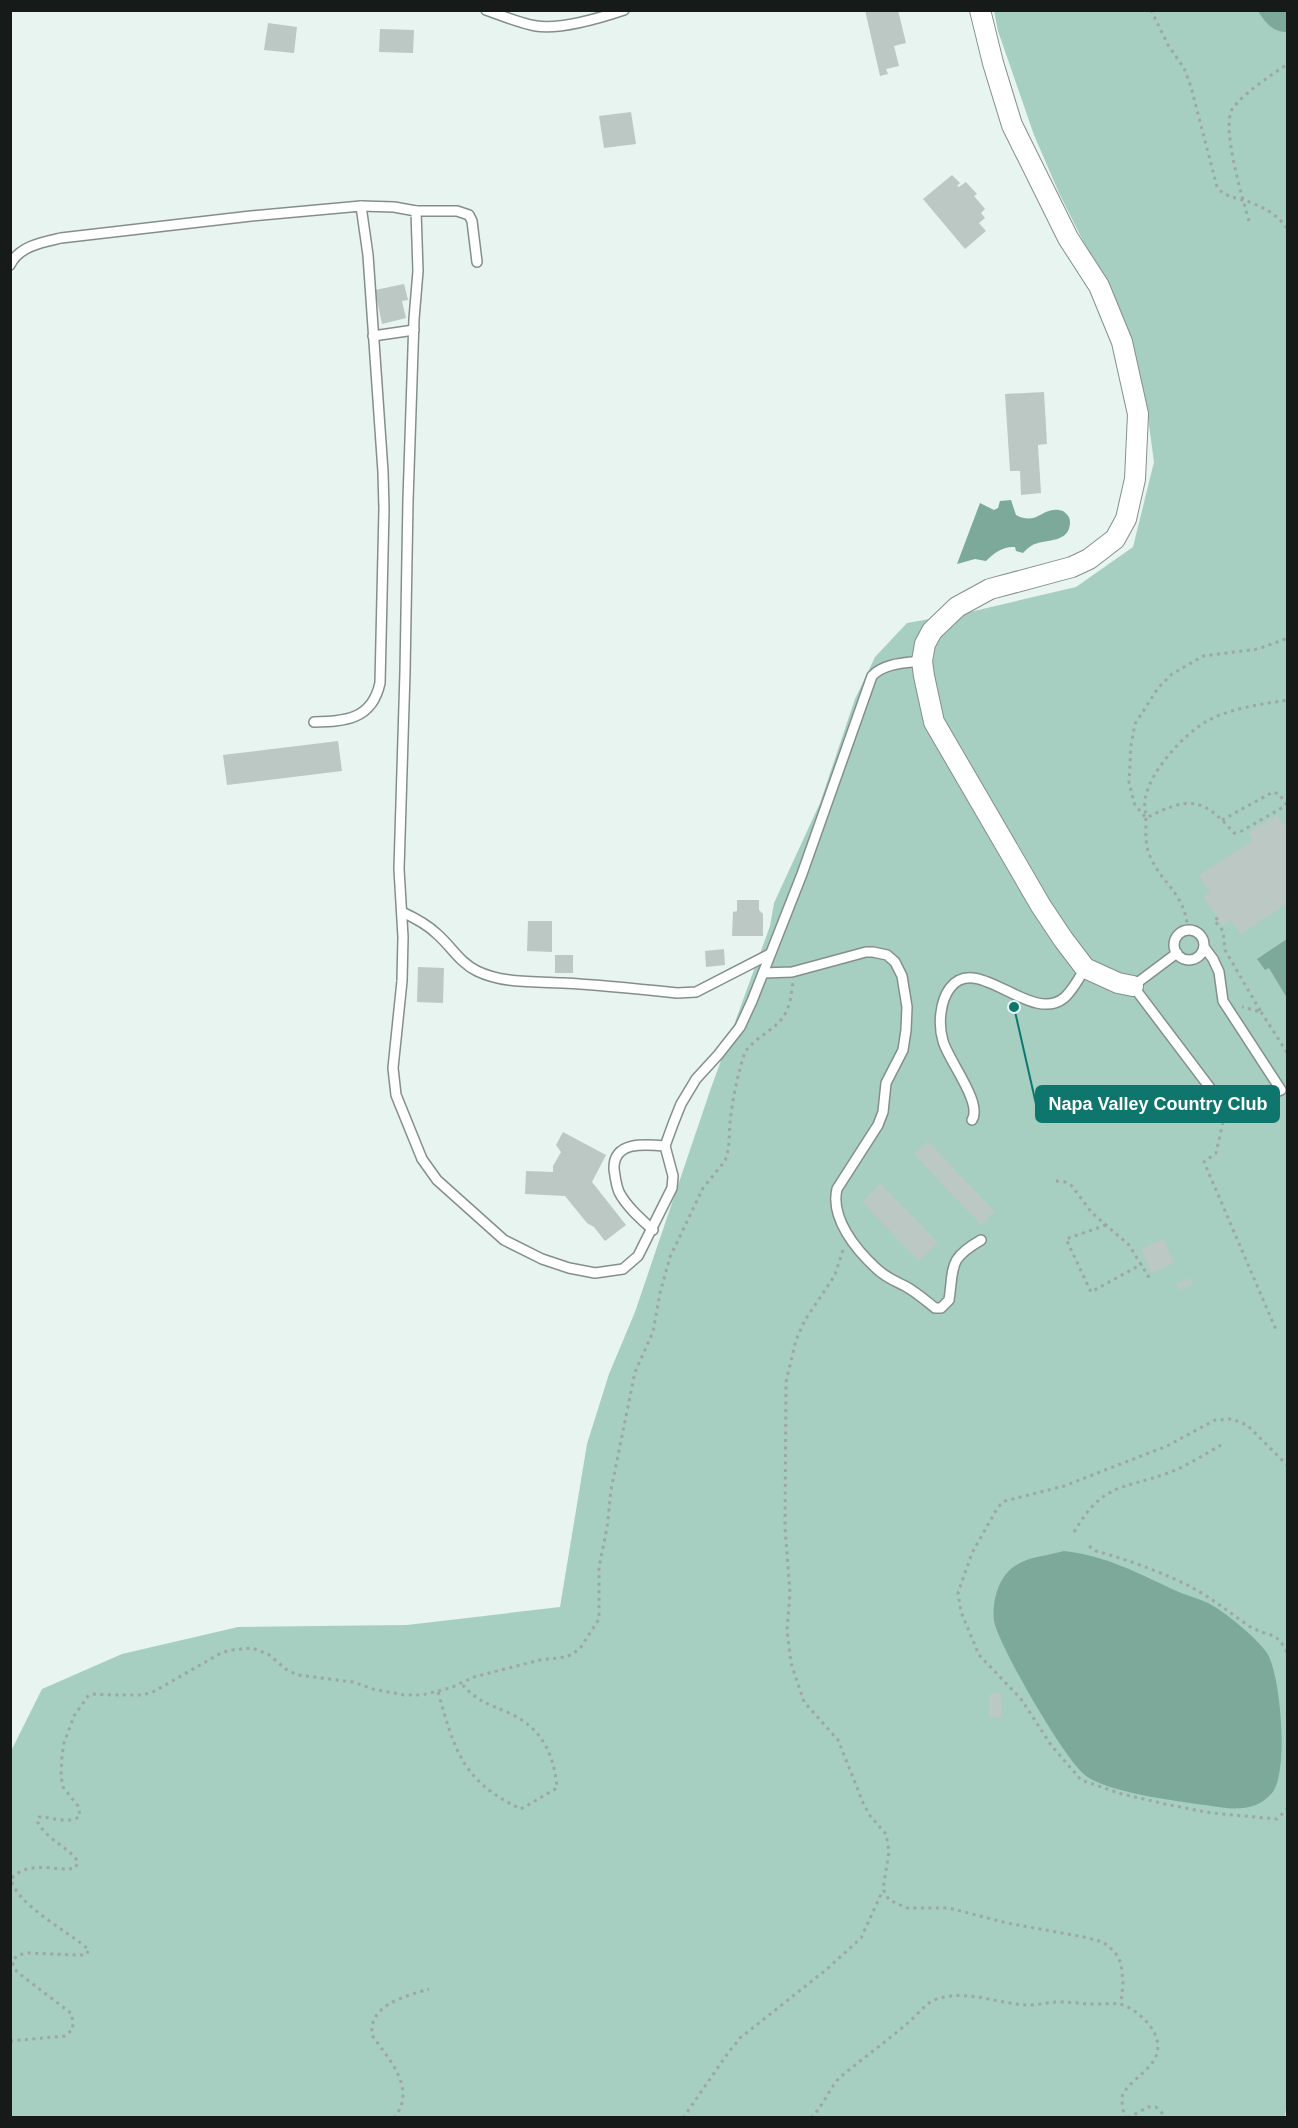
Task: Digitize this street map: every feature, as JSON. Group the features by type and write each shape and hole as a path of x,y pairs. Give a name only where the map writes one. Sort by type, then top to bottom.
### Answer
{"street":[{"path":"980,10 1012,125 1068,238 1099,286 1122,342 1138,414 1135,479 1126,519 1114,539 1103,549 1072,567 990,590 957,607 932,631 925,644 922,662 927,699 934,722 1041,906 1085,968 1118,983 1132,986"}],"lane":[{"path":"486,10 538,27 561,26 624,10"},
{"path":"314,722 337,722 356,717 367,709 378,694 380,683 384,509 368,255 361,206"},
{"path":"10,265 21,252 36,244 61,238 361,206 457,212 469,215 472,221 477,262"},
{"path":"416,211 418,271 414,330 399,869 402,912 402,981 393,1068 396,1095 422,1159 437,1180 504,1240 543,1259 569,1268 595,1273 622,1269 638,1256 672,1188 673,1176 664,1146 681,1104 696,1079 740,1027 802,874 872,676 878,670 891,666 922,662"},
{"path":"373,336 414,330"},
{"path":"402,912 423,922 438,934 462,961 476,971 527,982 677,993 696,992 770,954"},
{"path":"1177,953 1132,986 1226,1109 1240,1108 1284,1089 1223,1001 1219,972 1204,947 1200,935 1188,930 1180,933 1175,940 1177,953 1184,959 1192,959 1200,955 1204,947"},
{"path":"763,973 792,972 866,952 883,952 895,962 904,985 907,1018 905,1041 899,1060 886,1083 883,1112 878,1125 837,1189 834,1201 836,1209 846,1232 877,1270 919,1294 935,1308 941,1308 949,1300 950,1281 955,1260 961,1253 981,1240"},
{"path":"972,1120 975,1110 942,1041 940,1015 945,996 950,988 956,982 966,978 984,980 1024,999 1048,1005 1064,999 1085,968"},
{"path":"653,1230 635,1214 620,1194 614,1166 619,1152 625,1147 664,1146"}],"path":[{"path":"1151,10 1168,45 1184,68 1191,87 1216,188 1220,192 1270,212 1287,230"},
{"path":"1249,221 1234,164 1228,119 1232,108 1287,64"},
{"path":"1146,818 1132,798 1129,782 1131,745 1135,724 1158,688 1172,674 1203,656 1258,649 1287,638"},
{"path":"1188,930 1187,919 1179,896 1149,855 1145,842 1146,795 1158,770 1190,733 1220,715 1287,700"},
{"path":"1146,818 1166,807 1198,804 1210,808 1234,833 1240,832 1286,804 1279,794 1273,792 1222,820"},
{"path":"1218,918 1214,920 1222,931 1225,950 1287,1054"},
{"path":"10,2041 64,2036 73,2029 72,2014 17,1972 13,1960 18,1955 28,1953 86,1955 89,1950 33,1907 18,1892 11,1879 24,1870 69,1869 75,1868 78,1863 75,1856 43,1832 37,1821 39,1817 76,1820 80,1816 78,1806 63,1787 62,1765 64,1743 70,1726 88,1696 97,1693 142,1695 153,1692 221,1653 246,1648 261,1650 287,1670 298,1675 353,1682 373,1689 404,1695 422,1695 438,1692 474,1677 540,1660 566,1657 574,1653 598,1623 599,1567 607,1528 611,1490 635,1372 652,1332 670,1257 703,1188 727,1156 730,1146 730,1122 745,1052 751,1043 778,1023 786,1012 791,993 792,972"},
{"path":"1223,1001 1261,1012"},
{"path":"1226,1109 1216,1152 1204,1162 1277,1332"},
{"path":"1056,1181 1072,1186 1092,1213 1129,1245 1143,1264 1150,1279"},
{"path":"1106,1225 1066,1239 1091,1292 1143,1264"},
{"path":"683,2118 740,2038 827,1969 861,1938 883,1889 889,1852 886,1834 864,1805 838,1740 804,1702 791,1664 788,1639 790,1593 785,1528 786,1382 794,1349 805,1320 839,1266 846,1232"},
{"path":"1287,1466 1246,1425 1232,1419 1215,1420 1167,1446 1064,1486 1010,1499 998,1507 972,1553 958,1593 961,1612 979,1655 1021,1700 1064,1762 1081,1780 1095,1786 1165,1804 1211,1813 1277,1819 1287,1808"},
{"path":"1074,1532 1082,1519 1108,1492 1136,1481 1167,1473 1221,1445"},
{"path":"1089,1546 1096,1551 1166,1576 1192,1588 1252,1628 1269,1633 1282,1643 1287,1655"},
{"path":"438,1692 449,1731 462,1763 483,1787 520,1809 557,1788 555,1768 546,1745 531,1725 471,1696 461,1683"},
{"path":"883,1889 889,1900 907,1908 949,1908 1007,1923 1102,1942 1115,1952 1120,1963 1123,1989 1120,2004"},
{"path":"394,2118 400,2111 402,2103 402,2079 372,2035 373,2018 379,2010 429,1989"},
{"path":"811,2118 825,2102 832,2086 839,2078 934,2000 957,1995 971,1995 1027,2005 1059,2002 1120,2004 1134,2011 1153,2031 1156,2039 1156,2053 1154,2061 1145,2073 1124,2092 1122,2098 1124,2115 1128,2118 1148,2107 1156,2107 1167,2118"}],"shaded area":[{"path":"994,11 1287,11 1288,2091 1285,2117 11,2117 10,1753 42,1689 122,1654 238,1627 407,1625 560,1607 587,1444 609,1374 635,1312 711,1088 770,926 774,903 820,803 855,699 875,657 907,623 974,611 1076,587 1133,547 1154,462 1145,396 1120,315 1059,193 1034,135 998,31"},
{"path":"1258,11 1287,11 1287,32 1274,29"},
{"path":"1011,500 1016,515 1024,518 1035,517 1050,510 1063,511 1070,519 1069,529 1062,537 1040,542 1023,553 1016,551 1015,547 1007,548 986,561 975,559 957,564 980,503 994,510 998,508 1000,501"},
{"path":"1287,939 1287,998 1269,968 1265,970 1257,959"},
{"path":"1064,1551 1107,1561 1208,1603 1240,1625 1267,1653 1276,1681 1282,1746 1277,1782 1266,1799 1254,1806 1232,1808 1168,1800 1113,1788 1086,1776 1076,1766 1049,1727 1020,1677 994,1621 997,1590 1012,1568 1026,1560"}],"building":[{"path":"865,10 898,10 906,43 894,46 899,66 886,69 888,74 880,76"},
{"path":"268,23 297,27 294,53 264,50"},
{"path":"380,29 414,30 413,53 379,52"},
{"path":"631,112 636,144 604,148 599,116"},
{"path":"952,175 960,183 957,186 959,187 966,182 977,194 974,196 985,209 981,213 985,218 979,223 986,231 965,249 923,199"},
{"path":"404,284 408,300 402,301 406,318 382,324 375,290"},
{"path":"1044,392 1047,444 1038,445 1041,493 1021,495 1020,471 1010,471 1005,394"},
{"path":"338,741 342,771 227,785 223,755"},
{"path":"1277,815 1288,829 1288,903 1241,934 1231,920 1223,926 1203,897 1210,892 1199,875 1253,840 1248,833"},
{"path":"737,900 759,900 759,910 763,914 763,936 732,936 733,912 737,911"},
{"path":"528,921 552,921 552,952 527,951"},
{"path":"724,949 725,965 706,967 705,951"},
{"path":"555,955 573,955 573,973 555,973"},
{"path":"418,967 444,968 443,1003 417,1002"},
{"path":"563,1132 606,1155 592,1182 626,1225 605,1241 565,1196 525,1194 526,1171 553,1172 553,1166 561,1152 556,1145"},
{"path":"928,1141 995,1212 981,1225 914,1154"},
{"path":"881,1184 938,1243 919,1261 862,1202"},
{"path":"1164,1239 1174,1263 1151,1273 1141,1249"},
{"path":"1190,1278 1193,1284 1180,1290 1176,1284"},
{"path":"989,1693 1001,1693 1002,1717 989,1717"}],"place":[{"name":"Napa Valley Country Club","path":"1014,1007"}]}
